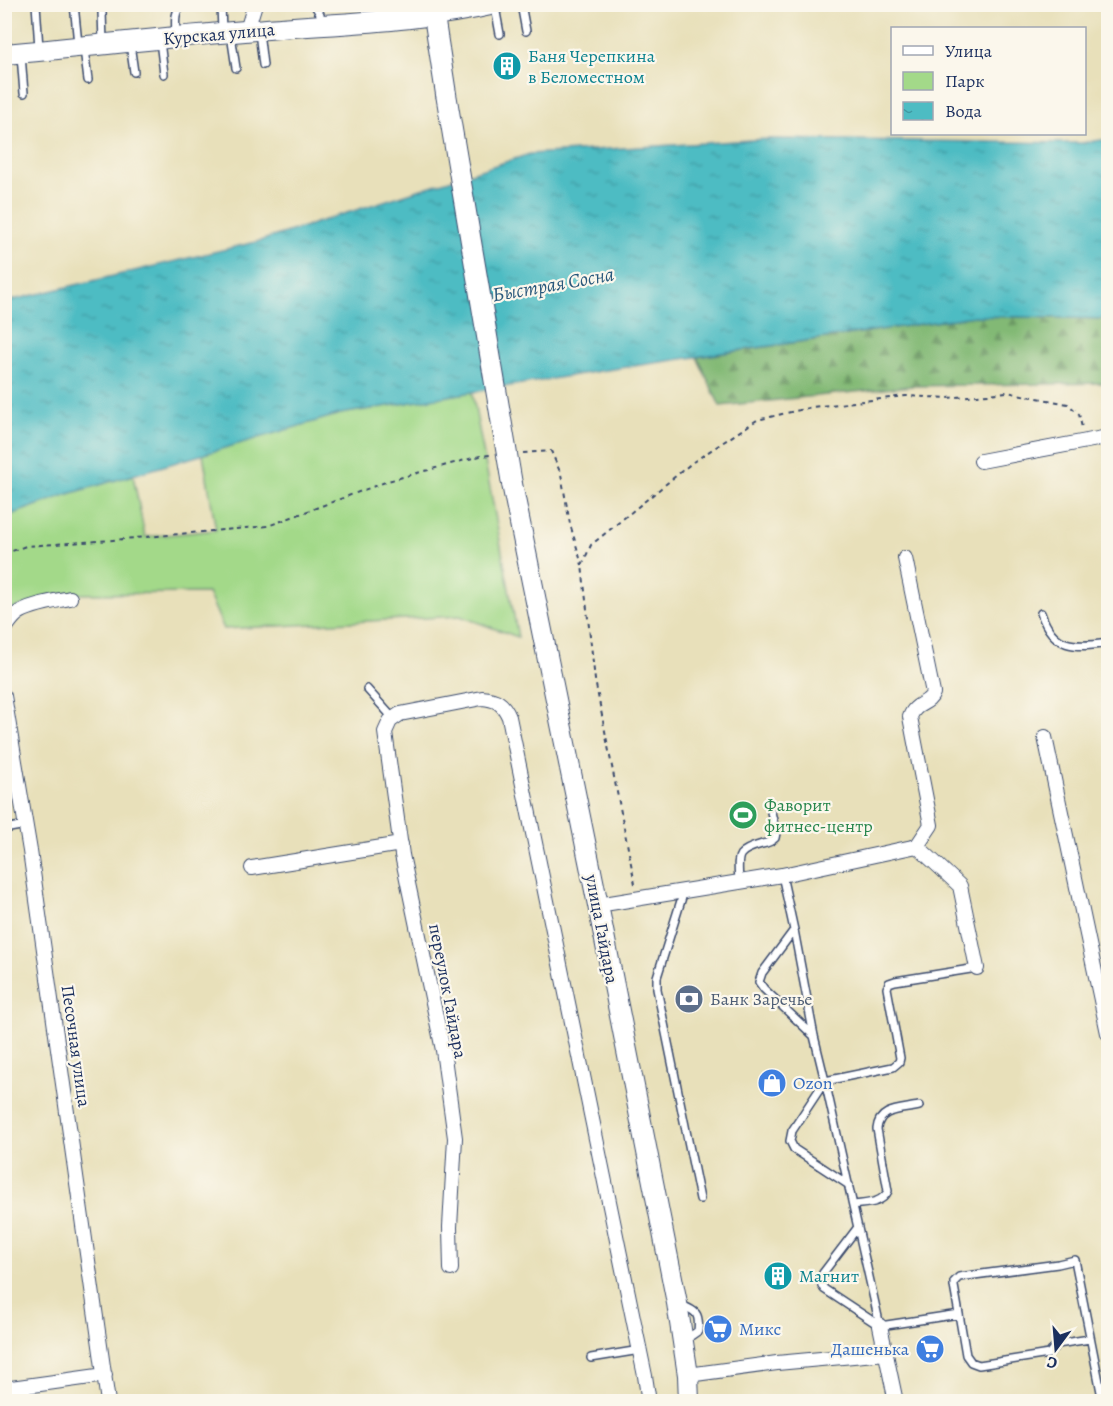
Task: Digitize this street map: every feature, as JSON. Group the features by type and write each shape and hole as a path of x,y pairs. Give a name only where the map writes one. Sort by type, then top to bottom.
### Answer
{"main road":[{"name":"Курская улица","path":"18,53 240,31 434,16 495,5"},
{"name":"улица Гайдара","path":"434,16 512,484 677,1303 688,1375 689,1401"}],"street":[{"path":"240,31 255,4"},
{"path":"981,461 1108,436"},
{"path":"598,905 782,875 917,846 931,825 910,717 914,708 931,698 933,693 905,558"},
{"path":"4,630 18,612 70,598"},
{"name":"Песочная улица","path":"4,696 26,825 108,1401"},
{"path":"390,721 400,714 482,698 500,702 507,713 649,1401"},
{"name":"переулок Гайдара","path":"390,721 385,732 385,740 400,844 443,1050 455,1138 450,1227 451,1269"},
{"path":"1045,737 1108,1034"},
{"path":"252,868 400,844"},
{"path":"917,846 960,886 977,968"},
{"path":"880,1326 896,1401"},
{"path":"688,1375 777,1363 886,1353"},
{"path":"4,1389 105,1375"}],"lane":[{"path":"18,53 36,4"},
{"path":"74,4 88,46 88,80"},
{"path":"164,74 168,38 176,14 182,6 197,4"},
{"path":"221,4 262,65"},
{"path":"314,4 320,14 321,26"},
{"path":"521,4 526,31"},
{"path":"495,5 500,34"},
{"path":"88,46 102,12"},
{"path":"4,24 18,53 24,93"},
{"path":"236,68 240,31"},
{"path":"130,42 134,72"},
{"path":"1041,613 1045,625 1053,636 1065,643 1078,646 1108,643"},
{"path":"367,688 390,721"},
{"path":"740,882 738,861 741,853 747,848 771,842 775,838 771,812"},
{"path":"4,829 26,825"},
{"path":"782,875 814,1036 880,1326"},
{"path":"684,891 657,977 657,989 700,1199"},
{"path":"794,930 762,973 759,982 814,1036"},
{"path":"849,1185 794,1149 790,1141 790,1133 825,1081 893,1067 899,1062 887,988 889,983 977,968"},
{"path":"853,1205 878,1201 884,1198 888,1191 877,1129 880,1117 888,1112 919,1106"},
{"path":"858,1227 823,1273 820,1280 824,1289 880,1326 959,1314"},
{"path":"1090,1338 1057,1344 1049,1354 974,1365 966,1355 954,1286 955,1280 959,1277 1075,1260 1103,1401"},
{"path":"591,1358 640,1350"}],"path":[{"path":"582,565 591,545 693,462 757,420 812,407 906,396 948,398 1007,393 1068,404 1079,414 1086,441"},
{"path":"516,453 551,451 561,474 570,524 582,565 595,680 638,899"},
{"path":"4,554 26,546 268,526 388,481 480,456 492,455"}],"green space":[{"path":"974,316 1108,319 1108,383 912,386 720,406 697,357"},
{"path":"472,392 518,637 460,616 224,629 208,593 61,594 8,610 5,616 5,517 65,495 133,475 145,537 216,530 203,454 340,414"}],"water":[{"name":"Быстрая Сосна","path":"768,139 1081,143 1108,139 1108,319 974,316 600,371 340,414 65,495 5,517 4,302 260,241 530,154"}],"place":[{"name":"Баня Черепкина в Беломестном","path":"507,66"},
{"name":"Фаворит фитнес-центр","path":"743,815"},
{"name":"Банк Заречье","path":"689,999"},
{"name":"Ozon","path":"772,1083"},
{"name":"Магнит","path":"778,1276"},
{"name":"Микс","path":"718,1329"},
{"name":"Дашенька","path":"930,1349"}]}
